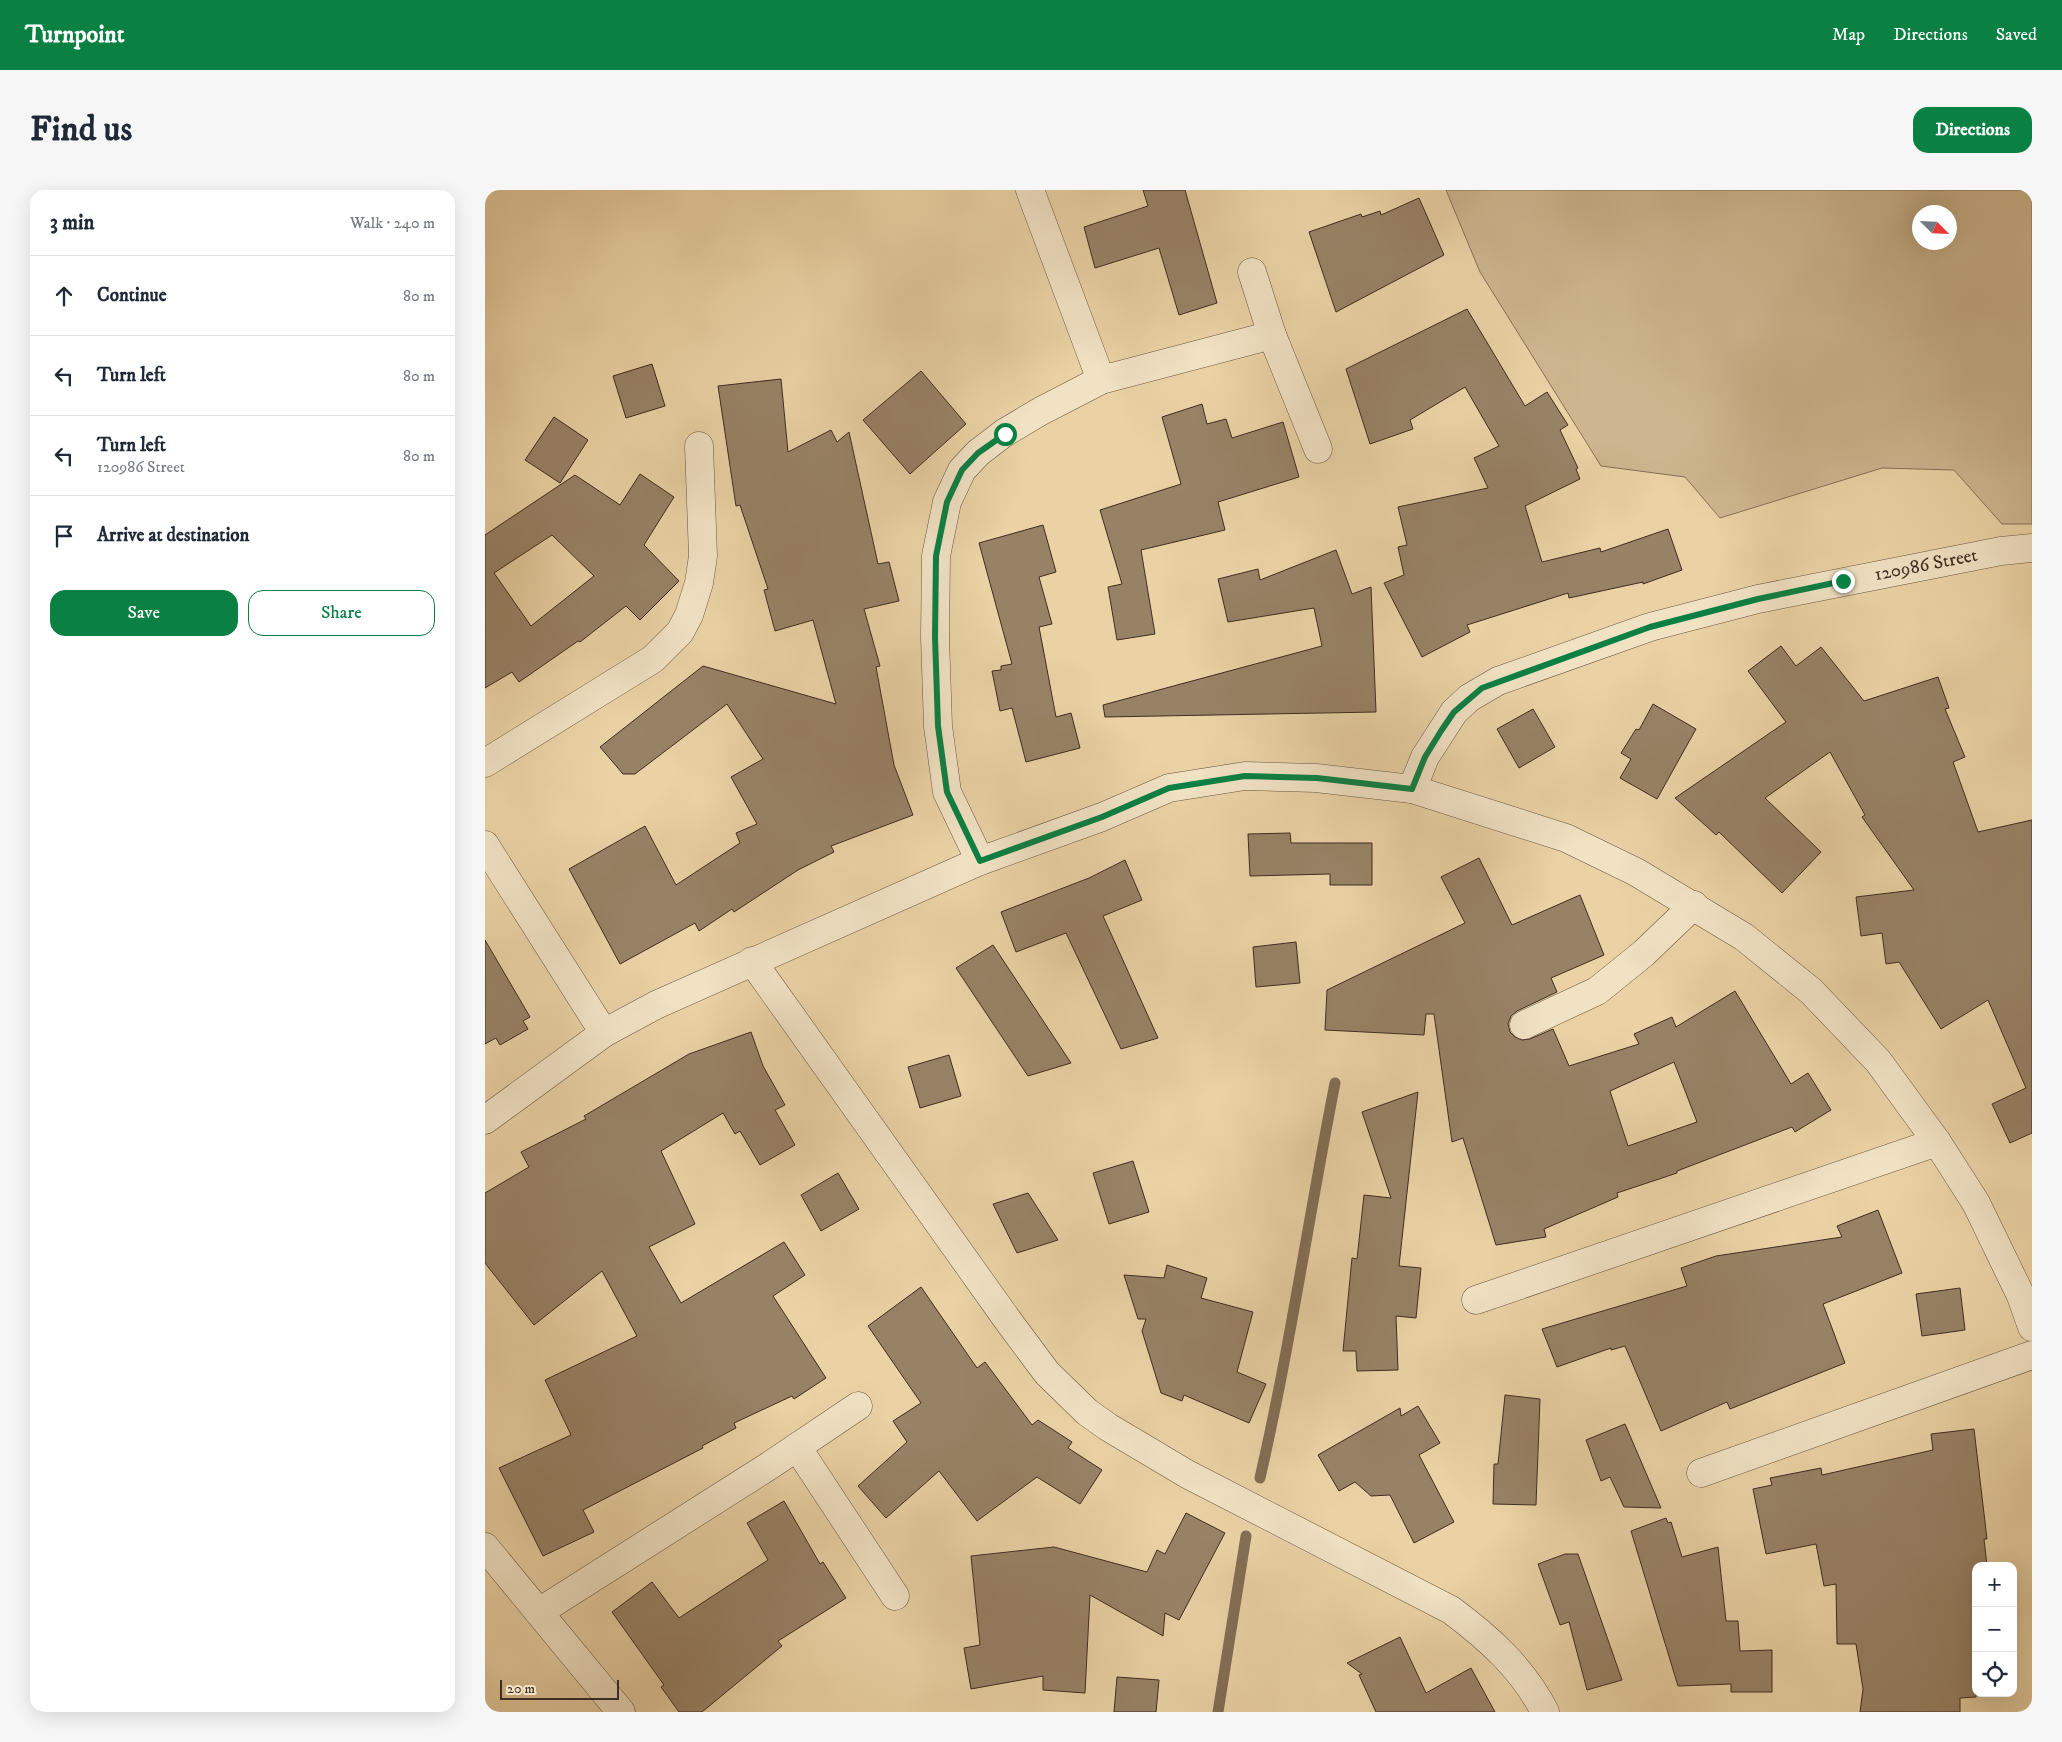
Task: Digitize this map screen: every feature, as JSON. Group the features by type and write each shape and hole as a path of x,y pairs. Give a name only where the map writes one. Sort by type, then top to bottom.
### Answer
{"street":[{"path":"1030,190 1101,380"},
{"path":"1252,272 1272,335 1318,449"},
{"path":"980,861 947,792 938,726 935,637 936,556 947,502 962,470 978,453 1041,411 1101,380 1272,335"},
{"path":"485,763 653,659 680,632 689,615 699,583 703,556 699,446"},
{"name":"120986 Street","path":"1412,789 1425,757 1454,712 1469,698 1498,681 1650,627 1758,599 2001,551 2032,548"},
{"path":"485,1120 604,1033 656,1005 980,861 1102,817 1169,788 1245,776 1317,778 1412,789 1567,838 1636,872 1694,905 1744,937 1811,991 1878,1062 1937,1142 1976,1203 2021,1296 2032,1327"},
{"path":"485,845 604,1033"},
{"path":"1524,1025 1597,991 1644,953 1694,905"},
{"path":"752,961 1009,1322 1047,1373 1071,1397 1108,1427 1187,1474 1451,1610 1484,1634 1510,1659 1534,1690 1545,1712"},
{"path":"1476,1300 1937,1142"},
{"path":"1701,1473 2032,1355"},
{"path":"539,1612 858,1406"},
{"path":"797,1447 895,1596"},
{"path":"485,1547 621,1712"}],"shaded area":[{"path":"1446,190 2032,190 2032,524 2002,524 1954,470 1882,468 1720,518 1685,477 1601,466 1480,272"}],"building":[{"path":"1143,190 1185,190 1217,303 1179,315 1159,248 1095,268 1084,227 1148,206"},
{"path":"1419,198 1444,255 1336,312 1309,232 1361,214 1362,217 1380,211 1381,215"},
{"path":"1467,309 1525,406 1547,392 1568,425 1560,430 1578,468 1576,469 1580,479 1525,506 1542,562 1600,548 1601,552 1668,529 1682,570 1643,584 1643,582 1569,598 1568,593 1467,625 1470,632 1422,657 1384,583 1404,575 1398,547 1407,545 1398,507 1488,488 1474,458 1499,446 1465,387 1410,420 1413,429 1370,444 1346,369"},
{"path":"652,364 665,406 626,418 613,376"},
{"path":"921,371 966,424 910,474 863,420"},
{"path":"781,379 788,452 831,430 837,442 849,432 878,564 889,562 899,601 864,609 880,666 876,667 894,765 913,815 831,846 834,852 798,870 734,912 732,909 699,931 695,923 620,964 569,869 645,826 676,885 740,843 736,833 757,824 731,777 763,759 727,704 635,774 623,774 600,747 703,666 836,704 813,620 775,631 764,590 768,589 740,505 736,506 718,386"},
{"path":"1202,404 1207,424 1226,419 1232,438 1283,422 1299,477 1218,502 1225,530 1141,550 1155,634 1117,640 1108,587 1122,584 1100,510 1181,484 1162,417"},
{"path":"554,417 588,440 560,483 525,460"},
{"path":"640,474 674,497 644,545 679,581 640,620 626,606 580,642 578,641 519,682 512,672 485,688 485,535 575,475 620,505","holes":["552,535 594,576 531,626 494,573"]},
{"path":"1043,525 1056,572 1039,577 1052,624 1039,627 1056,717 1071,713 1080,748 1026,762 1012,708 1000,711 992,671 1001,670 1001,666 1012,664 979,543"},
{"path":"1336,550 1352,594 1371,587 1376,712 1105,717 1103,705 1322,646 1314,608 1228,622 1218,579 1258,569 1260,580"},
{"path":"1781,646 1796,666 1821,647 1864,701 1938,677 1949,708 1945,709 1965,757 1953,762 1978,832 2032,820 2032,1133 2010,1143 1992,1104 2026,1088 1988,1000 1941,1029 1899,962 1886,964 1882,933 1861,936 1856,897 1914,890 1862,817 1865,815 1830,752 1765,798 1821,852 1782,893 1719,832 1716,835 1675,798 1786,722 1748,671"},
{"path":"1653,704 1696,729 1657,799 1620,778 1631,759 1621,753 1636,729 1639,730"},
{"path":"1533,709 1555,747 1519,768 1497,729"},
{"path":"1290,833 1291,843 1372,843 1372,885 1330,885 1330,874 1250,876 1248,834"},
{"path":"1479,858 1512,925 1580,895 1604,955 1551,978 1557,992 1517,1011 1511,1016 1508,1024 1510,1032 1515,1037 1522,1040 1530,1039 1553,1029 1569,1066 1639,1044 1634,1034 1672,1017 1676,1027 1735,991 1791,1084 1808,1073 1831,1110 1795,1132 1792,1127 1677,1171 1677,1173 1617,1193 1618,1197 1544,1229 1546,1237 1496,1245 1463,1138 1452,1142 1434,1014 1426,1014 1424,1035 1325,1030 1327,990 1465,923 1441,877","holes":["1674,1062 1697,1122 1628,1146 1610,1091"]},
{"path":"1125,860 1142,900 1103,916 1158,1038 1121,1049 1066,933 1016,952 1001,912 1089,878"},
{"path":"485,940 530,1017 523,1021 528,1029 500,1045 496,1038 485,1044"},
{"path":"1296,942 1300,983 1256,987 1253,947"},
{"path":"993,945 1071,1063 1028,1076 956,968"},
{"path":"751,1032 763,1066 785,1105 775,1110 795,1145 760,1165 740,1131 735,1134 723,1113 661,1151 695,1224 649,1247 681,1303 784,1242 805,1275 773,1296 826,1378 794,1399 792,1396 734,1423 736,1428 702,1446 703,1448 583,1510 594,1532 543,1556 499,1468 571,1435 545,1380 637,1336 602,1271 534,1325 485,1263 485,1193 529,1167 521,1152 586,1119 584,1116 689,1054"},
{"path":"949,1055 961,1096 920,1108 908,1067"},
{"path":"1418,1092 1399,1266 1421,1268 1416,1318 1396,1316 1398,1370 1357,1371 1356,1351 1343,1351 1352,1258 1357,1259 1364,1195 1391,1198 1362,1112"},
{"path":"1133,1161 1149,1212 1109,1224 1093,1173"},
{"path":"838,1173 859,1209 821,1231 801,1195"},
{"path":"1028,1193 1058,1240 1017,1253 993,1204"},
{"path":"1878,1210 1902,1273 1823,1304 1845,1363 1730,1409 1727,1402 1661,1431 1625,1346 1611,1350 1611,1348 1557,1367 1542,1329 1687,1286 1681,1268 1716,1256 1842,1237 1837,1226"},
{"path":"1167,1265 1207,1278 1201,1298 1253,1312 1237,1372 1266,1384 1249,1423 1184,1395 1182,1401 1161,1393 1142,1331 1146,1319 1138,1319 1124,1275 1164,1278"},
{"path":"921,1287 977,1368 985,1362 1032,1425 1038,1420 1072,1442 1068,1448 1102,1470 1080,1504 1037,1477 977,1521 939,1471 886,1518 858,1486 907,1442 893,1421 921,1403 868,1326"},
{"path":"1960,1288 1965,1330 1922,1336 1916,1294"},
{"path":"1505,1395 1540,1399 1536,1505 1493,1504 1494,1464 1498,1464"},
{"path":"1418,1406 1440,1443 1419,1455 1454,1522 1414,1543 1390,1495 1371,1496 1355,1482 1339,1491 1318,1455 1400,1408 1401,1416"},
{"path":"1625,1424 1661,1508 1624,1507 1610,1477 1601,1481 1586,1440"},
{"path":"1974,1429 1987,1539 1984,1539 1987,1562 1972,1562 1972,1697 1976,1697 1960,1698 1960,1712 1860,1712 1863,1689 1856,1644 1837,1644 1836,1584 1824,1586 1816,1544 1766,1554 1753,1489 1772,1485 1770,1478 1821,1468 1822,1475 1933,1450 1931,1434"},
{"path":"784,1501 820,1564 823,1562 846,1598 778,1641 782,1646 702,1712 679,1712 661,1687 664,1685 612,1612 652,1582 679,1618 768,1560 747,1523"},
{"path":"1186,1513 1225,1533 1179,1620 1165,1613 1163,1636 1090,1595 1085,1693 1043,1690 1043,1676 971,1689 964,1648 980,1645 971,1556 1054,1547 1147,1572 1157,1550 1165,1554"},
{"path":"1666,1518 1668,1523 1671,1522 1682,1557 1718,1547 1726,1621 1738,1621 1740,1651 1772,1650 1772,1692 1731,1692 1731,1684 1678,1686 1631,1531"},
{"path":"1565,1554 1578,1554 1622,1680 1587,1690 1569,1622 1560,1625 1538,1564"},
{"path":"1400,1637 1426,1693 1471,1668 1495,1712 1376,1712 1359,1675 1362,1674 1347,1663"},
{"path":"1117,1677 1159,1680 1156,1712 1114,1712"}],"waterway":[{"path":"1260,1478 1281,1380 1335,1083"},
{"path":"1218,1712 1246,1536"}],"route":[{"path":"1005,434 978,453 962,470 947,502 936,556 935,637 938,726 947,792 980,861 1102,817 1169,788 1245,776 1317,778 1412,789 1425,757 1454,712 1482,688 1650,627 1758,599 1843,581"}]}
